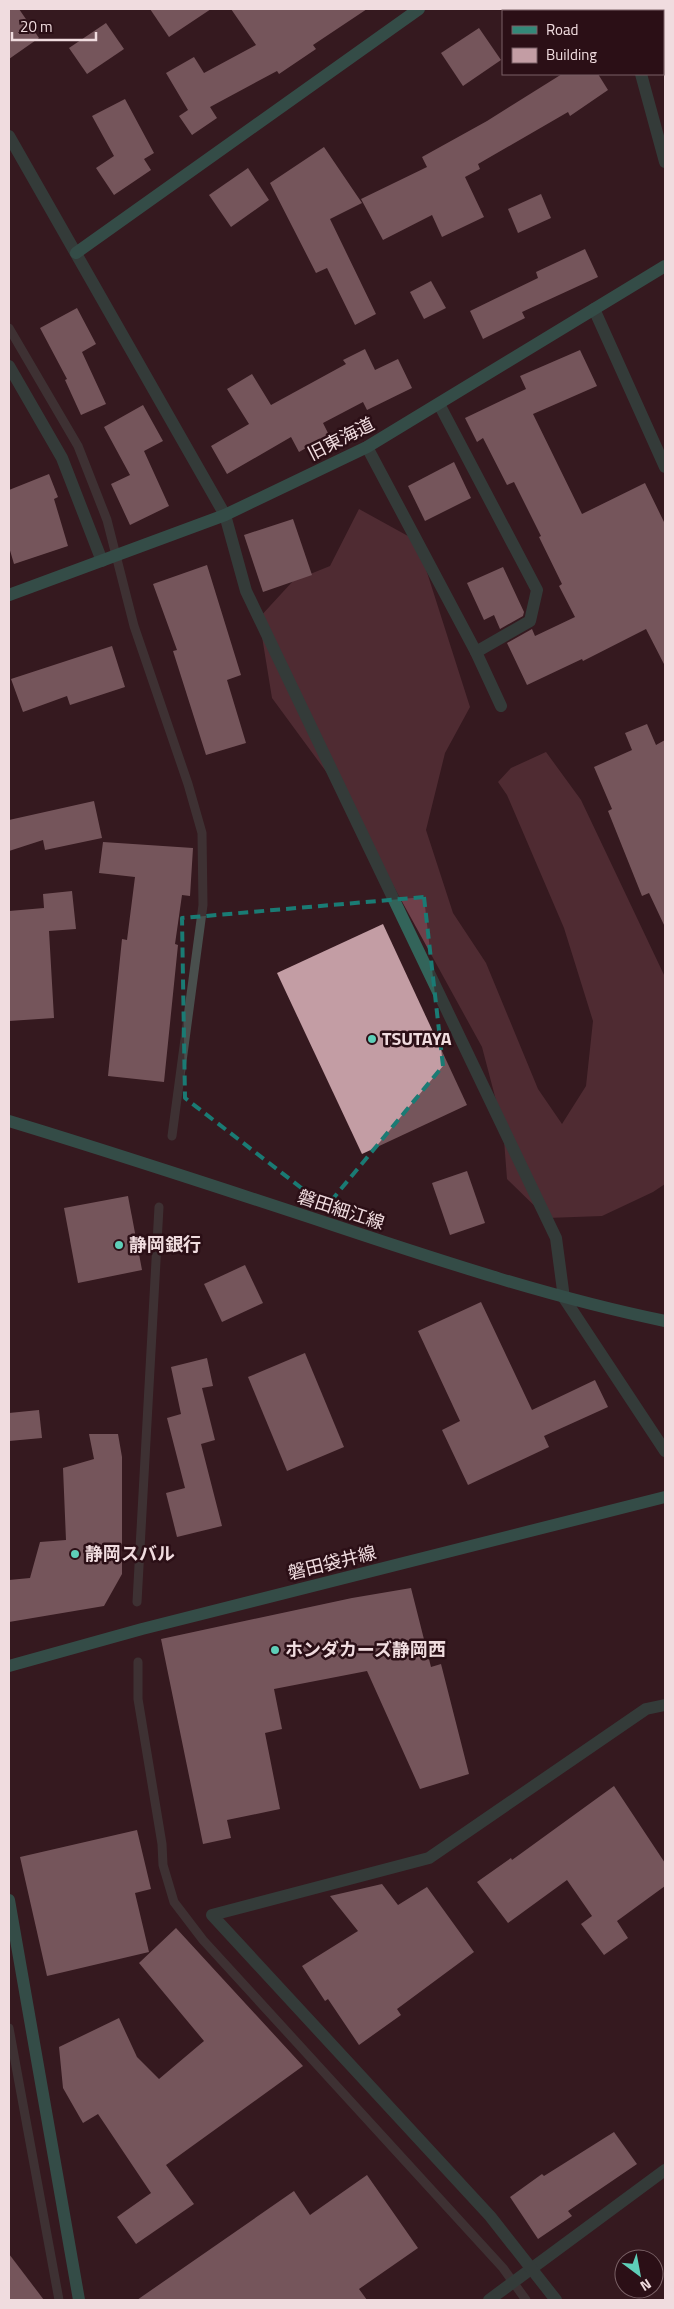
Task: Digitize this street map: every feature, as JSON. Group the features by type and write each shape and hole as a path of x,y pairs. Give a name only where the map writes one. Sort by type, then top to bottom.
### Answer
{"street":[{"path":"76,253 419,9"},
{"path":"641,75 665,162"},
{"path":"9,136 225,515 246,591 556,1238 564,1298 665,1452"},
{"name":"旧東海道","path":"9,596 225,515 367,447 665,266"},
{"path":"594,309 660,441 665,467"},
{"path":"9,366 62,458 102,561"},
{"path":"439,404 537,590 530,621 476,652"},
{"path":"367,447 476,652 501,706"},
{"name":"磐田細江線","path":"9,1121 118,1154 411,1251 564,1298 665,1321"},
{"name":"磐田袋井線","path":"9,1666 142,1629 665,1498"},
{"path":"556,2300 490,2216 212,1915 429,1858 646,1709 665,1705"},
{"path":"9,1900 78,2300"},
{"path":"489,2300 665,2170"}],"highlighted area":[{"path":"424,897 443,1066 326,1207 185,1098 182,918"}],"shaded area":[{"path":"359,509 417,541 470,707 445,753 426,830 453,913 486,963 538,1089 562,1124 586,1086 593,1021 564,928 507,795 498,782 511,768 546,752 581,800 665,977 665,1184 653,1192 602,1216 547,1218 507,1179 503,1127 482,1047 344,796 272,698 259,618 293,581 330,566"}],"building":[{"path":"9,9 19,9 39,38 9,59"},
{"path":"150,9 211,9 169,37"},
{"path":"231,9 367,9 313,45 316,49 279,74 277,71 210,107 217,118 192,135 179,116 188,110 166,73 194,57 204,73 256,45"},
{"path":"106,23 124,49 87,74 69,48"},
{"path":"479,28 501,60 463,86 441,53"},
{"path":"560,75 599,75 608,90 570,116 568,112 478,164 480,169 465,177 484,217 442,237 432,215 383,240 361,199 427,167 422,157 487,121"},
{"path":"125,99 154,153 144,159 151,170 114,195 96,168 114,156 92,116"},
{"path":"324,147 362,203 330,219 376,314 355,325 327,268 316,273 270,183"},
{"path":"248,168 269,200 231,227 209,195"},
{"path":"541,194 551,218 518,233 508,209"},
{"path":"585,249 598,277 522,312 525,318 483,339 470,311 538,278 536,272"},
{"path":"431,281 446,308 424,319 410,292"},
{"path":"77,308 96,344 82,352 106,404 81,415 65,380 67,379 40,328"},
{"path":"365,349 375,370 398,359 412,388 367,410 363,402 323,423 329,435 299,452 291,437 227,474 211,446 249,424 227,389 252,374 271,405 346,364 343,360"},
{"path":"580,350 597,386 533,414 582,514 645,483 665,524 665,666 646,629 583,661 582,659 527,685 507,643 532,629 535,636 575,617 559,586 562,584 539,537 541,536 514,482 507,485 483,438 477,442 465,418 526,389 520,376"},
{"path":"143,405 163,441 144,451 169,506 130,525 111,484 130,475 104,427"},
{"path":"454,462 471,498 425,521 408,486"},
{"path":"49,474 58,497 54,499 68,546 14,564 9,547 9,490"},
{"path":"293,519 312,575 263,592 244,535"},
{"path":"207,565 241,675 227,680 246,743 206,755 173,651 177,650 153,584"},
{"path":"503,567 524,612 523,616 500,629 494,615 484,620 467,583"},
{"path":"112,646 125,687 70,705 67,696 23,712 11,679"},
{"path":"647,724 656,745 665,740 665,927 649,893 642,896 608,811 612,809 594,767 632,750 625,733"},
{"path":"94,801 102,838 45,850 43,840 9,851 9,820"},
{"path":"103,842 193,848 190,896 182,895 175,944 178,945 164,1082 108,1076 122,939 127,940 135,877 99,873"},
{"path":"72,891 76,929 49,931 54,1018 9,1021 9,911 44,908 43,894"},
{"name":"TSUTAYA","path":"383,924 467,1105 362,1154 277,973"},
{"path":"467,1171 485,1223 450,1235 432,1183"},
{"path":"128,1196 142,1270 78,1283 64,1208"},
{"path":"245,1265 263,1303 222,1322 204,1284"},
{"path":"481,1302 532,1410 595,1380 608,1407 544,1436 549,1447 468,1485 442,1430 460,1421 418,1331"},
{"path":"305,1353 344,1447 287,1471 248,1377"},
{"path":"207,1358 213,1386 202,1388 215,1440 201,1444 222,1526 177,1537 166,1493 185,1488 167,1418 181,1414 171,1367"},
{"path":"39,1410 42,1438 9,1441 9,1413"},
{"path":"89,1434 118,1434 122,1457 122,1574 104,1606 9,1622 9,1580 30,1578 40,1542 66,1540 63,1468 94,1459"},
{"path":"411,1588 431,1667 441,1664 469,1774 420,1789 367,1671 274,1689 282,1729 265,1733 280,1809 227,1820 231,1838 203,1844 161,1639 352,1598"},
{"path":"614,1786 665,1863 665,1886 617,1921 628,1938 604,1955 581,1924 592,1916 567,1880 508,1923 477,1882 511,1858 512,1860"},
{"path":"137,1830 151,1889 135,1893 149,1952 47,1976 20,1857"},
{"path":"382,1884 398,1905 427,1887 474,1952 397,2009 401,2015 359,2045 328,1999 325,2001 302,1966 358,1931 330,1896"},
{"path":"176,1928 303,2066 166,2165 194,2204 136,2244 117,2217 151,2193 98,2114 83,2123 63,2088 59,2047 119,2018 137,2057 159,2079 204,2041 139,1963"},
{"path":"614,2132 637,2164 568,2211 572,2216 538,2239 510,2197 542,2174 544,2176"},
{"path":"367,2175 418,2248 359,2289 367,2300 137,2300 294,2191 310,2215"},
{"path":"9,2254 44,2300 9,2300"}],"waterway":[{"path":"9,328 78,446 107,520 134,626 188,784 202,833 203,905 172,1136"},
{"path":"137,1602 159,1207"},
{"path":"138,1662 138,1699 162,1844 163,1865 174,1902 203,1940 503,2268 526,2300"},
{"path":"9,2028 59,2300"}],"place":[{"name":"TSUTAYA","path":"372,1039"},
{"name":"静岡銀行","path":"119,1245"},
{"name":"静岡スバル","path":"75,1554"},
{"name":"ホンダカーズ静岡西","path":"275,1650"}]}
